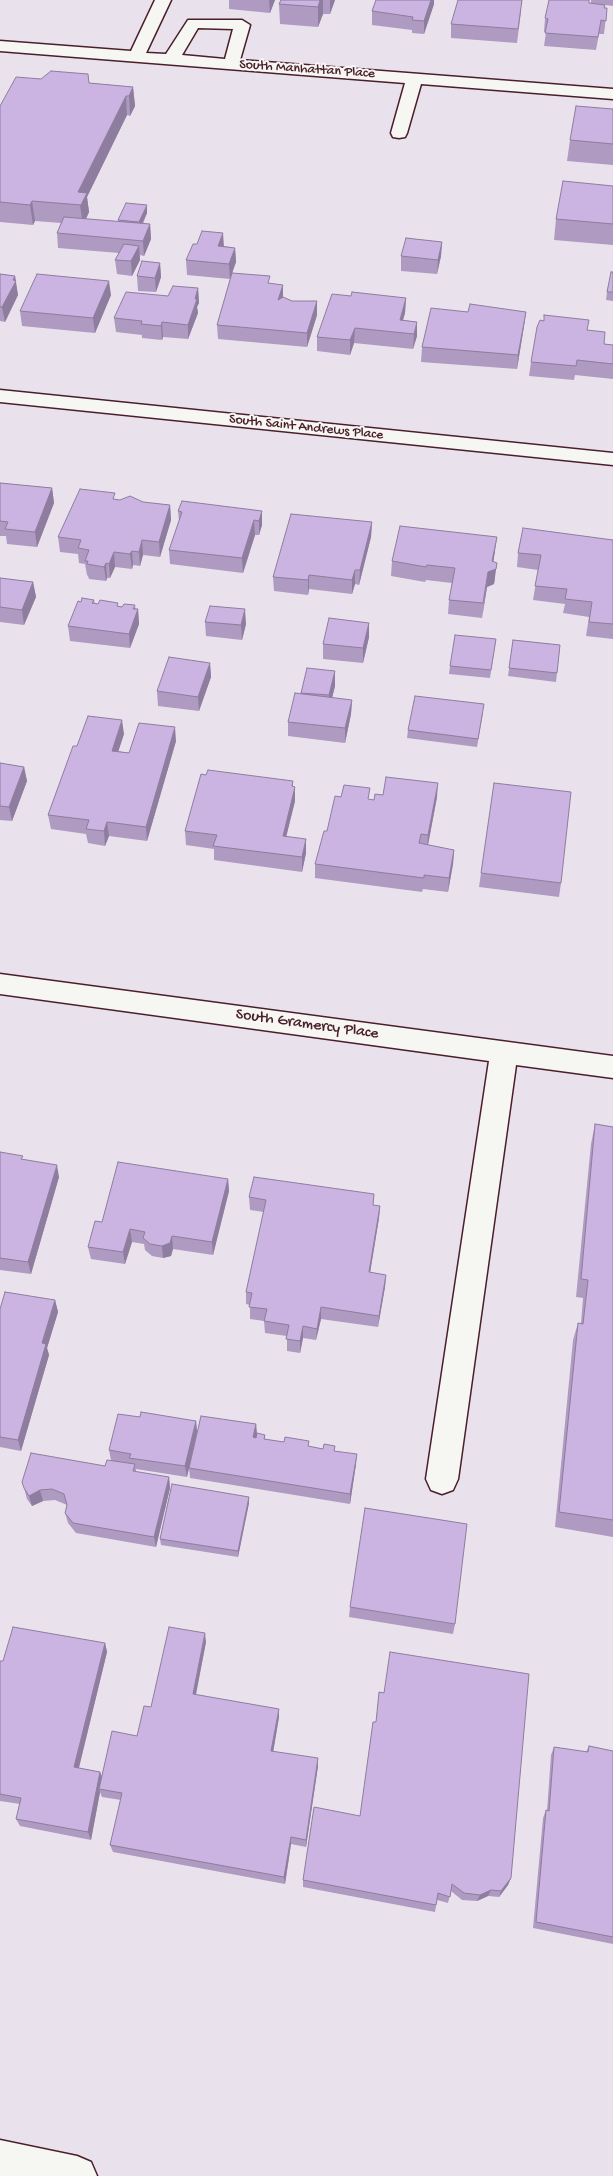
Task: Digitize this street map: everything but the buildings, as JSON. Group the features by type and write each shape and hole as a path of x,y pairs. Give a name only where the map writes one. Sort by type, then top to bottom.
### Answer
{"street":[{"path":"136,57 163,0"},
{"path":"171,60 193,23 242,25 231,64"},
{"name":"South Manhattan Place","path":"0,46 613,94"},
{"path":"399,133 414,78"},
{"name":"South Saint Andrews Place","path":"0,396 613,459"},
{"name":"South Gramercy Place","path":"0,984 613,1067"},
{"path":"442,1478 504,1052"},
{"path":"0,2160 78,2176"}]}
